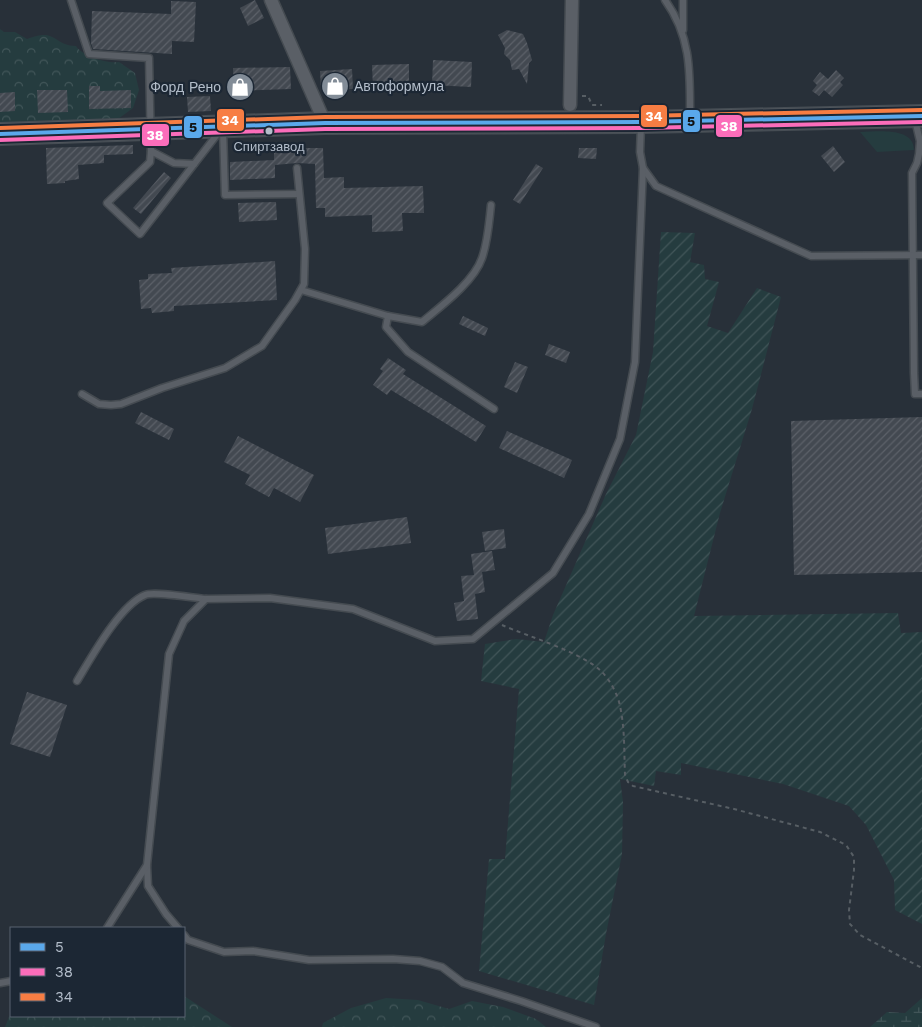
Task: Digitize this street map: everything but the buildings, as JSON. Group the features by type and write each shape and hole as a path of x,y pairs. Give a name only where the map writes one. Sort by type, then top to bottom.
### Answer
{"highway":[{"path":"0,134 570,114 641,122 918,116"}],"street":[{"path":"271,0 325,123"},
{"path":"570,114 572,0"}],"lane":[{"path":"72,0 89,54 149,58 150,162 107,203 140,234 223,127"},
{"path":"665,0 683,31"},
{"path":"683,0 683,31 688,56 690,86 690,121"},
{"path":"918,116 919,162 912,172 912,255 915,394 922,394"},
{"path":"77,681 102,638 133,602 146,594 206,599 270,598 352,609 435,640 473,639 553,573 589,514 620,439 636,362 643,168 640,152 641,122"},
{"path":"223,127 226,195 300,194"},
{"path":"151,151 174,163 194,164"},
{"path":"82,394 99,404 111,406 122,404 162,388 226,368 262,346 295,300 304,284 305,249 296,168"},
{"path":"643,168 656,186 811,256 922,255"},
{"path":"301,290 388,316 422,322 459,290 482,261 492,205"},
{"path":"388,316 386,327 408,352 494,410"},
{"path":"177,927 166,914 148,886 147,865 169,654 184,621 206,599"},
{"path":"108,927 147,865"},
{"path":"185,936 188,940 224,952 253,951 309,960 393,959 420,961 442,968 463,983 596,1027"}],"path":[{"path":"495,622 585,660 602,672 620,704 624,728 625,775 628,782 633,786 734,809 820,832 846,846 854,857 849,910 850,924 860,935 922,968"}],"green space":[{"path":"0,29 4,32 15,32 27,39 44,35 49,36 62,43 76,46 79,50 95,59 119,62 135,73 139,90 133,108 118,119 0,123"},
{"path":"884,131 901,134 908,137 912,142 914,150 877,152 860,132"},
{"path":"661,232 695,233 690,262 704,265 705,279 719,282 707,326 728,333 757,288 781,297 752,409 720,513 694,616 898,613 901,633 922,632 922,924 895,910 894,880 866,825 849,806 783,784 681,763 681,775 656,771 654,786 620,779 623,802 622,854 594,1005 479,971 489,859 505,859 519,689 481,681 485,644 516,639 544,642 553,615 606,494 636,435 653,352"},
{"path":"185,997 232,1027 5,1027 10,1014 10,1017 185,1017"},
{"path":"386,998 418,1000 449,1009 472,1001 503,1007 536,1019 546,1027 322,1027 323,1023 351,1008"},
{"path":"922,998 922,1027 870,1027 887,1012 905,1013"}],"transit line":[{"name":"34","path":"0,128 325,117 641,116 922,110"},
{"name":"5","path":"0,134 325,123 641,122 922,116"},
{"name":"38","path":"0,140 325,129 641,128 922,122"}],"place":[{"name":"Автоформула","path":"335,86"},
{"name":"Форд Рено","path":"240,87"},
{"name":"Спиртзавод","path":"269,131"}]}
